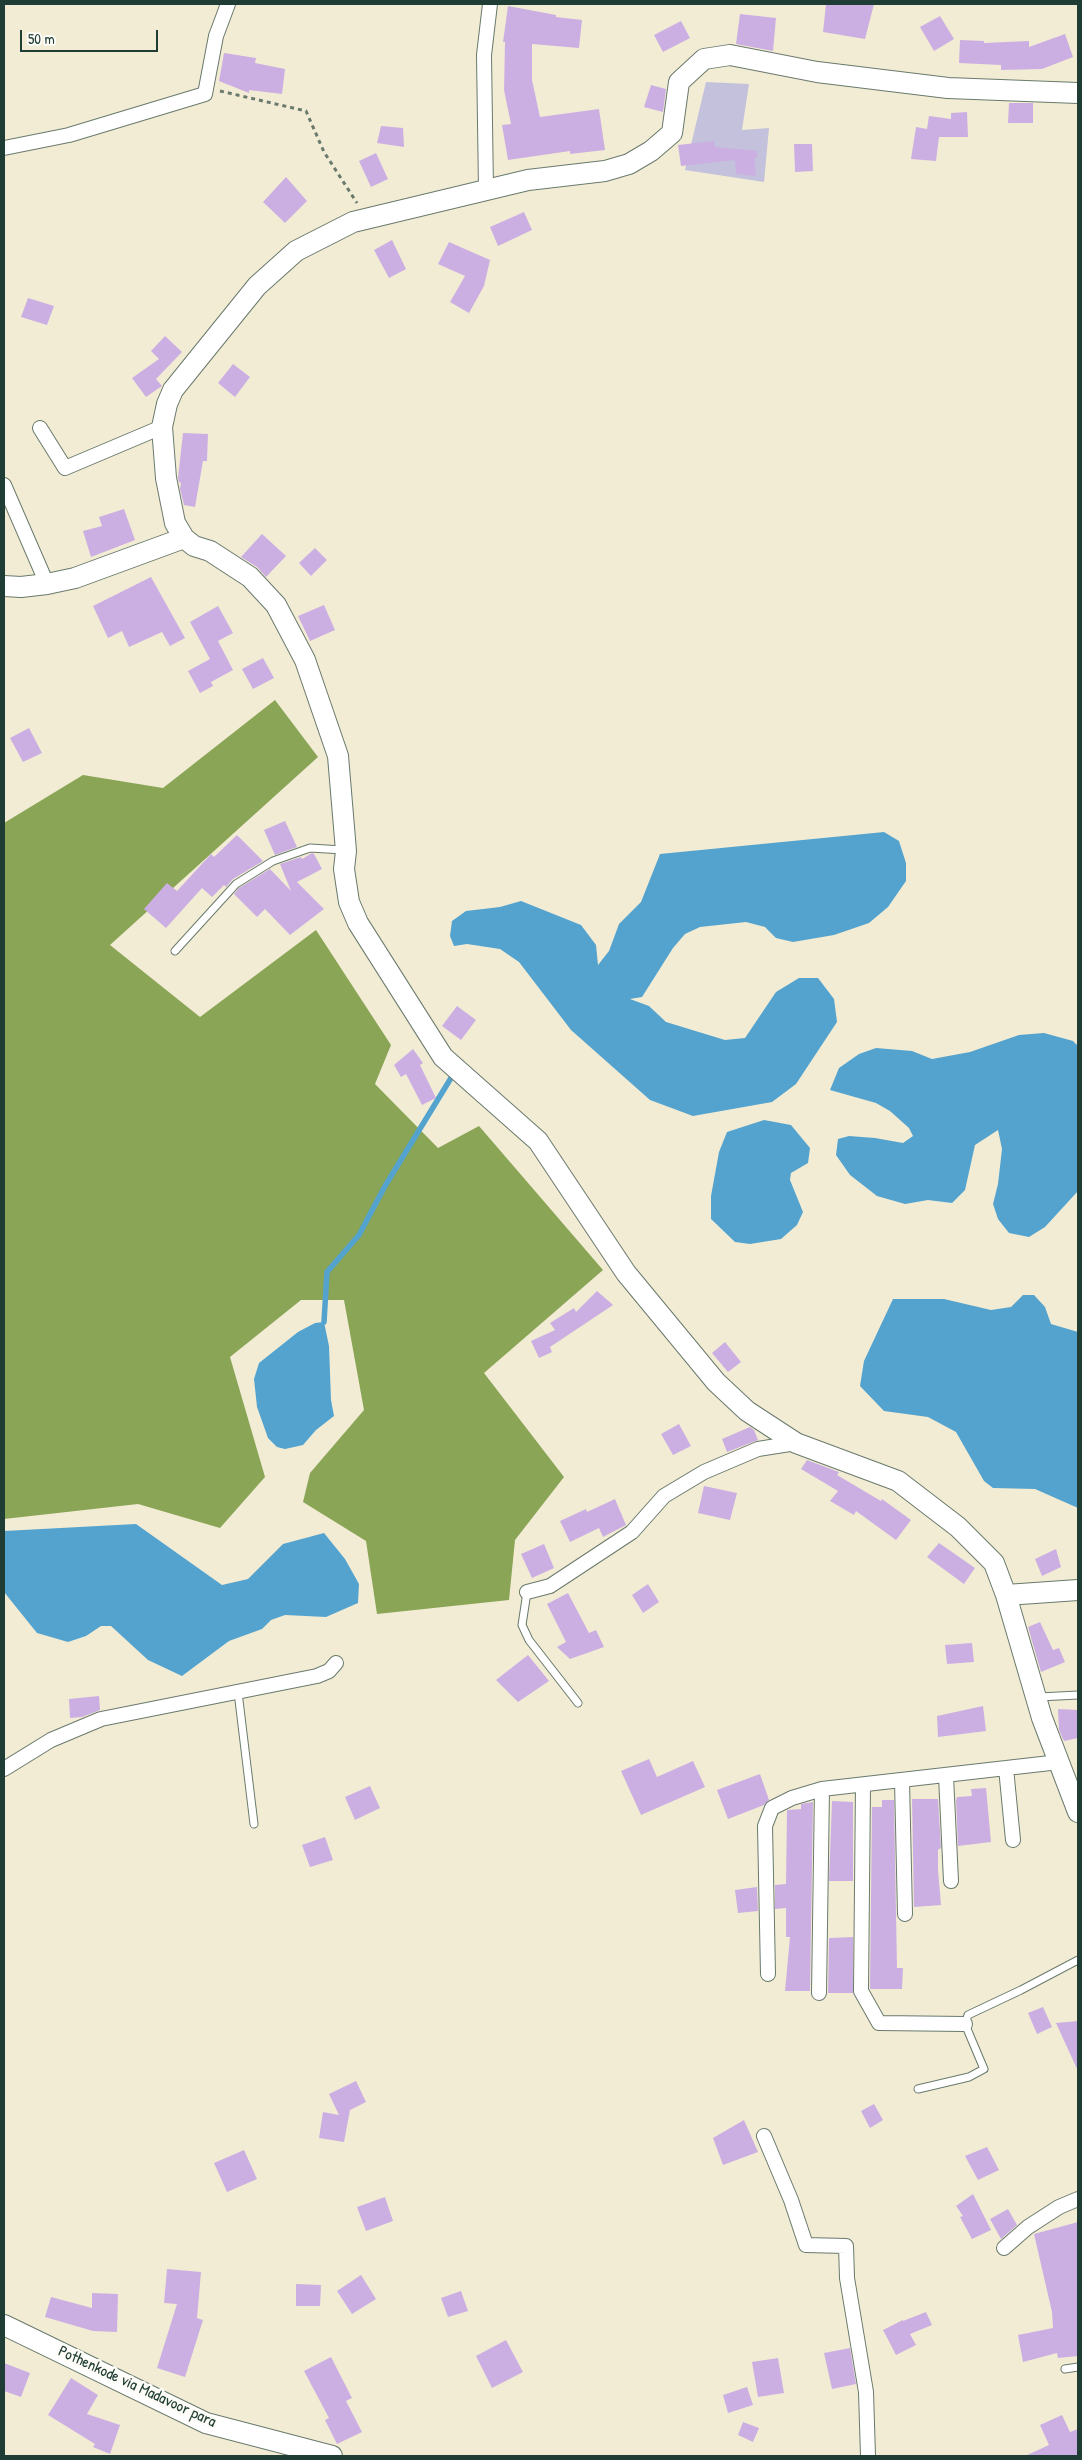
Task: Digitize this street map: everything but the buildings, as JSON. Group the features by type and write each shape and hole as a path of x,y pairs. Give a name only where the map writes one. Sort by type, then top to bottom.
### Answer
{"main road":[{"path":"1078,93 948,88 817,72 730,55 704,59 679,82 672,133 651,152 629,164 605,171 528,180 353,222 296,251 257,286 173,390 167,404 162,427 175,523 184,538 194,546 210,551 250,577 276,605 305,660 338,756 346,850 344,870 349,902 358,923 443,1057 538,1141 626,1273 716,1382 747,1411 796,1443 898,1481 958,1527 994,1563 1006,1595 1036,1698 1078,1812"},
{"path":"4,586 22,587 76,578 184,538"},
{"path":"1006,1595 1078,1590"},
{"name":"Pothenkode via Madavoor para","path":"5,2331 206,2422 330,2456"}],"street":[{"path":"4,148 69,135 205,94 216,36 228,4"},
{"path":"486,190 484,55 490,4"},
{"path":"40,428 65,468 162,427"},
{"path":"4,485 47,584"},
{"path":"526,1592 550,1586 632,1532 664,1496 704,1472 758,1449 796,1443"},
{"path":"4,1769 51,1740 102,1719 317,1676 329,1671 336,1663"},
{"path":"768,1974 765,1826 772,1808 792,1798 822,1789 1059,1762"},
{"path":"1006,1768 1013,1840"},
{"path":"946,1776 951,1881"},
{"path":"902,1781 905,1914"},
{"path":"862,1785 861,1991 879,2023 965,2024"},
{"path":"819,1993 822,1789"},
{"path":"764,2136 791,2200 806,2245 846,2246 847,2278 866,2392 868,2456"},
{"path":"1004,2248 1028,2227 1059,2207 1078,2199"}],"lane":[{"path":"174,951 236,884 273,861 310,848 346,850"},
{"path":"526,1592 522,1625 529,1640 578,1703"},
{"path":"238,1692 254,1824"},
{"path":"1036,1698 1078,1695"},
{"path":"918,2089 969,2077 984,2069 965,2024 968,2015 1078,1960"},
{"path":"1066,2369 1078,2367"}],"path":[{"path":"207,88 306,111 324,152 352,193 365,219"}],"shaded area":[{"path":"706,82 749,84 742,130 769,128 764,182 685,170"}],"green space":[{"path":"275,700 318,757 110,945 200,1017 316,930 391,1045 375,1084 438,1148 479,1126 603,1270 484,1373 564,1477 515,1540 509,1600 377,1614 366,1541 303,1502 310,1473 364,1410 344,1300 301,1300 230,1357 265,1477 220,1528 138,1504 4,1519 4,823 83,775 163,788"}],"water":[{"path":"884,832 899,841 906,863 906,881 888,907 869,923 834,935 793,942 776,938 765,927 746,922 700,927 685,934 673,948 642,997 630,999 649,1006 666,1022 725,1040 745,1038 776,992 799,978 818,978 834,999 837,1022 796,1084 772,1102 693,1116 650,1100 571,1030 519,962 500,949 467,944 454,946 450,936 452,921 466,911 500,907 521,901 581,925 596,945 598,965 609,951 619,924 641,902 660,854"},
{"path":"1044,1033 1073,1041 1078,1046 1078,1191 1045,1227 1029,1237 1009,1233 998,1219 993,1204 998,1184 1002,1149 998,1130 975,1145 965,1190 952,1203 928,1200 905,1204 877,1196 850,1175 836,1155 838,1139 849,1136 903,1143 913,1136 909,1128 890,1111 876,1103 830,1090 839,1068 859,1054 876,1048 912,1051 932,1059 970,1052 1019,1035"},
{"path":"764,1120 791,1125 810,1148 808,1163 791,1173 790,1180 803,1212 797,1225 781,1239 750,1244 735,1242 711,1219 711,1196 719,1152 727,1132"},
{"path":"1023,1295 1034,1295 1045,1307 1051,1324 1078,1332 1078,1508 1035,1489 993,1488 984,1481 956,1432 928,1417 884,1411 860,1386 864,1361 893,1299 944,1299 991,1310 1011,1307"},
{"path":"324,1322 329,1346 331,1400 334,1416 316,1430 303,1445 285,1449 277,1447 268,1438 257,1407 254,1379 259,1363 298,1332 315,1323"},
{"path":"136,1524 222,1585 248,1579 283,1544 324,1533 345,1559 359,1584 358,1603 326,1617 285,1615 271,1620 262,1629 229,1641 182,1676 148,1660 111,1626 101,1626 86,1636 68,1642 37,1633 4,1592 4,1531"}],"waterway":[{"path":"324,1322 327,1272 359,1235 385,1186 451,1078"}]}
